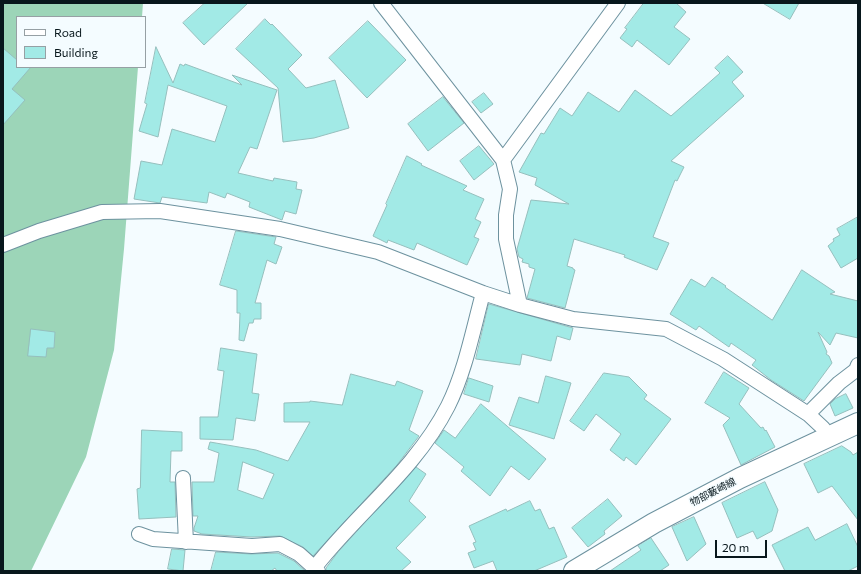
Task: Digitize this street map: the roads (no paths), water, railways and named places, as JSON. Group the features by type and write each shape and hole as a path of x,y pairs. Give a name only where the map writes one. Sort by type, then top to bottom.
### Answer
{"main road":[{"name":"物部藪崎線","path":"574,571 654,523 740,478 858,423"}],"street":[{"path":"381,3 503,160 510,189 506,215 506,239 520,305"},
{"path":"503,160 618,3"},
{"path":"3,245 39,231 102,212 160,211 280,229 378,252 483,293 520,305 573,319 666,329 723,359 808,414 823,428 828,438"},
{"path":"139,534 153,539 186,542 252,546 280,544 299,554 316,569 331,546 400,475 429,436 448,406 462,368 483,293"},
{"path":"808,414 840,383 856,370 858,365"},
{"path":"184,478 186,542"}]}
